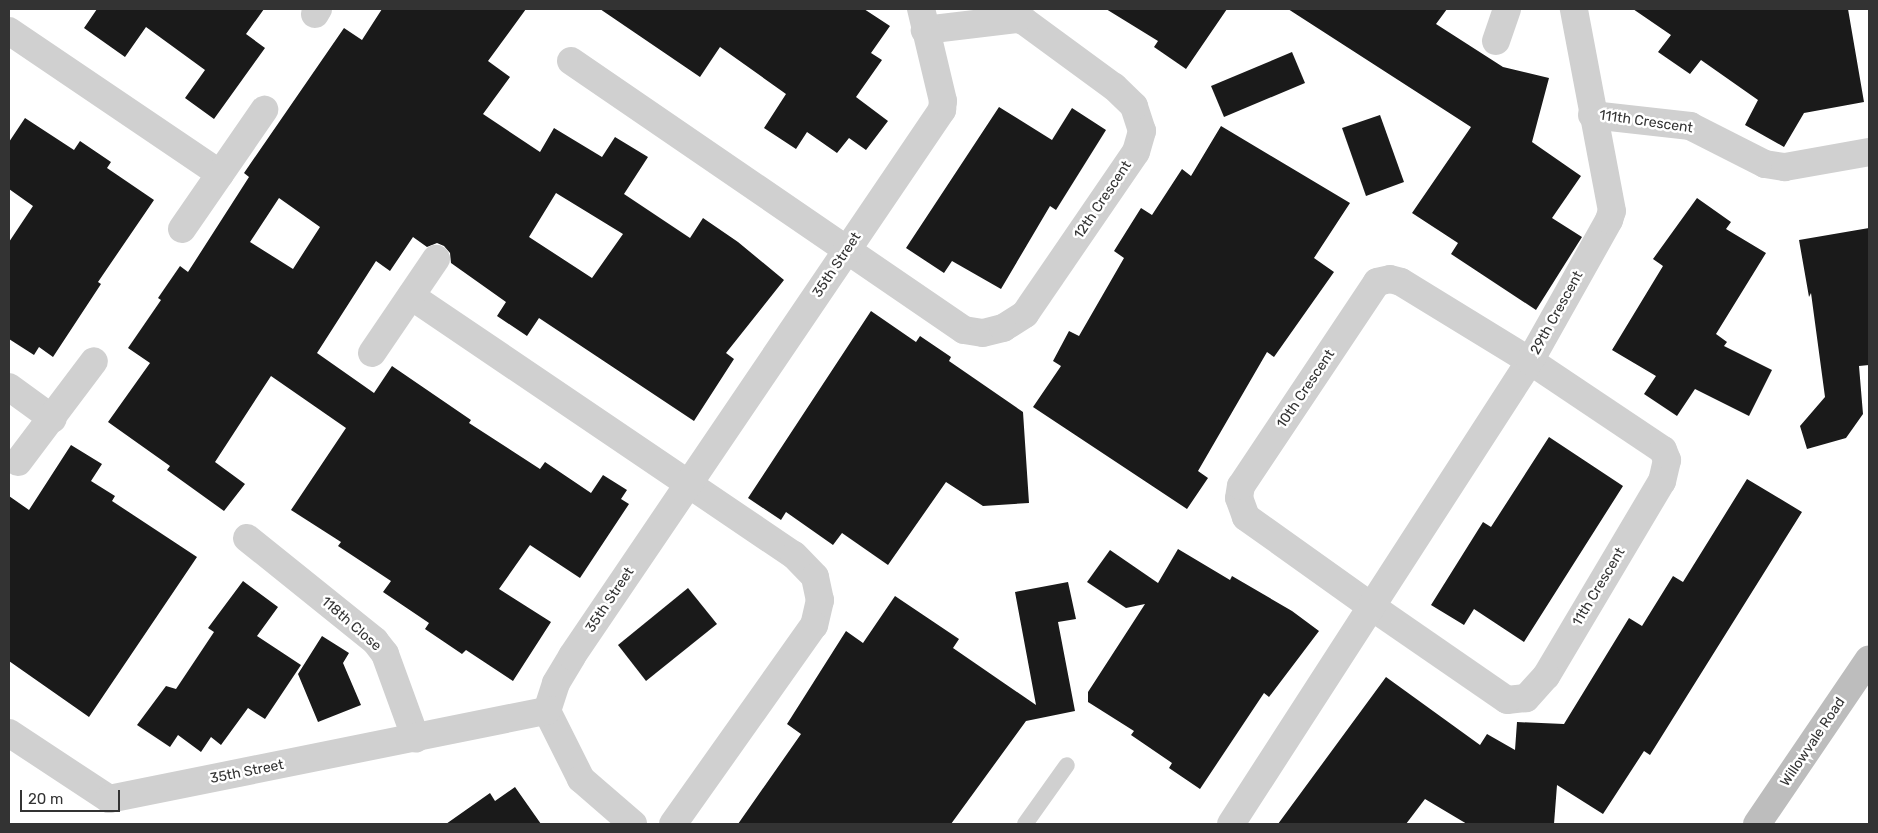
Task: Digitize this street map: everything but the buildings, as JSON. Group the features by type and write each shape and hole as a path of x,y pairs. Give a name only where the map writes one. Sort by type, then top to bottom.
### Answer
{"street":[{"path":"1496,41 1510,9"},
{"name":"29th Crescent","path":"1230,824 1530,361 1612,210 1592,115 1574,9"},
{"name":"12th Crescent","path":"571,61 964,330 983,334 1003,328 1026,314 1136,152 1142,131 1134,106 1114,87 1024,21 1017,19 923,20"},
{"name":"35th Street","path":"9,733 109,799 416,739 547,711 556,684 572,656 942,110 943,101 923,20"},
{"path":"9,31 220,174"},
{"path":"182,229 264,110"},
{"name":"111th Crescent","path":"1592,115 1690,126 1765,164 1785,167 1869,152"},
{"path":"372,353 436,259"},
{"name":"10th Crescent","path":"1379,596 1246,517 1239,498 1241,486 1377,282 1390,279 1401,282 1530,361"},
{"path":"411,296 794,555 815,577 820,600 814,625 674,824"},
{"path":"18,462 53,419 94,361"},
{"name":"11th Crescent","path":"1379,596 1507,700 1526,698 1546,676 1662,482 1667,460 1663,450 1530,361"},
{"path":"9,387 53,419"},
{"name":"118th Close","path":"247,538 375,641 385,654 416,739"},
{"name":"Willowvale Road","path":"1757,824 1869,659"},
{"path":"547,711 581,779 633,824"}],"lane":[{"path":"1025,824 1067,764"}]}
